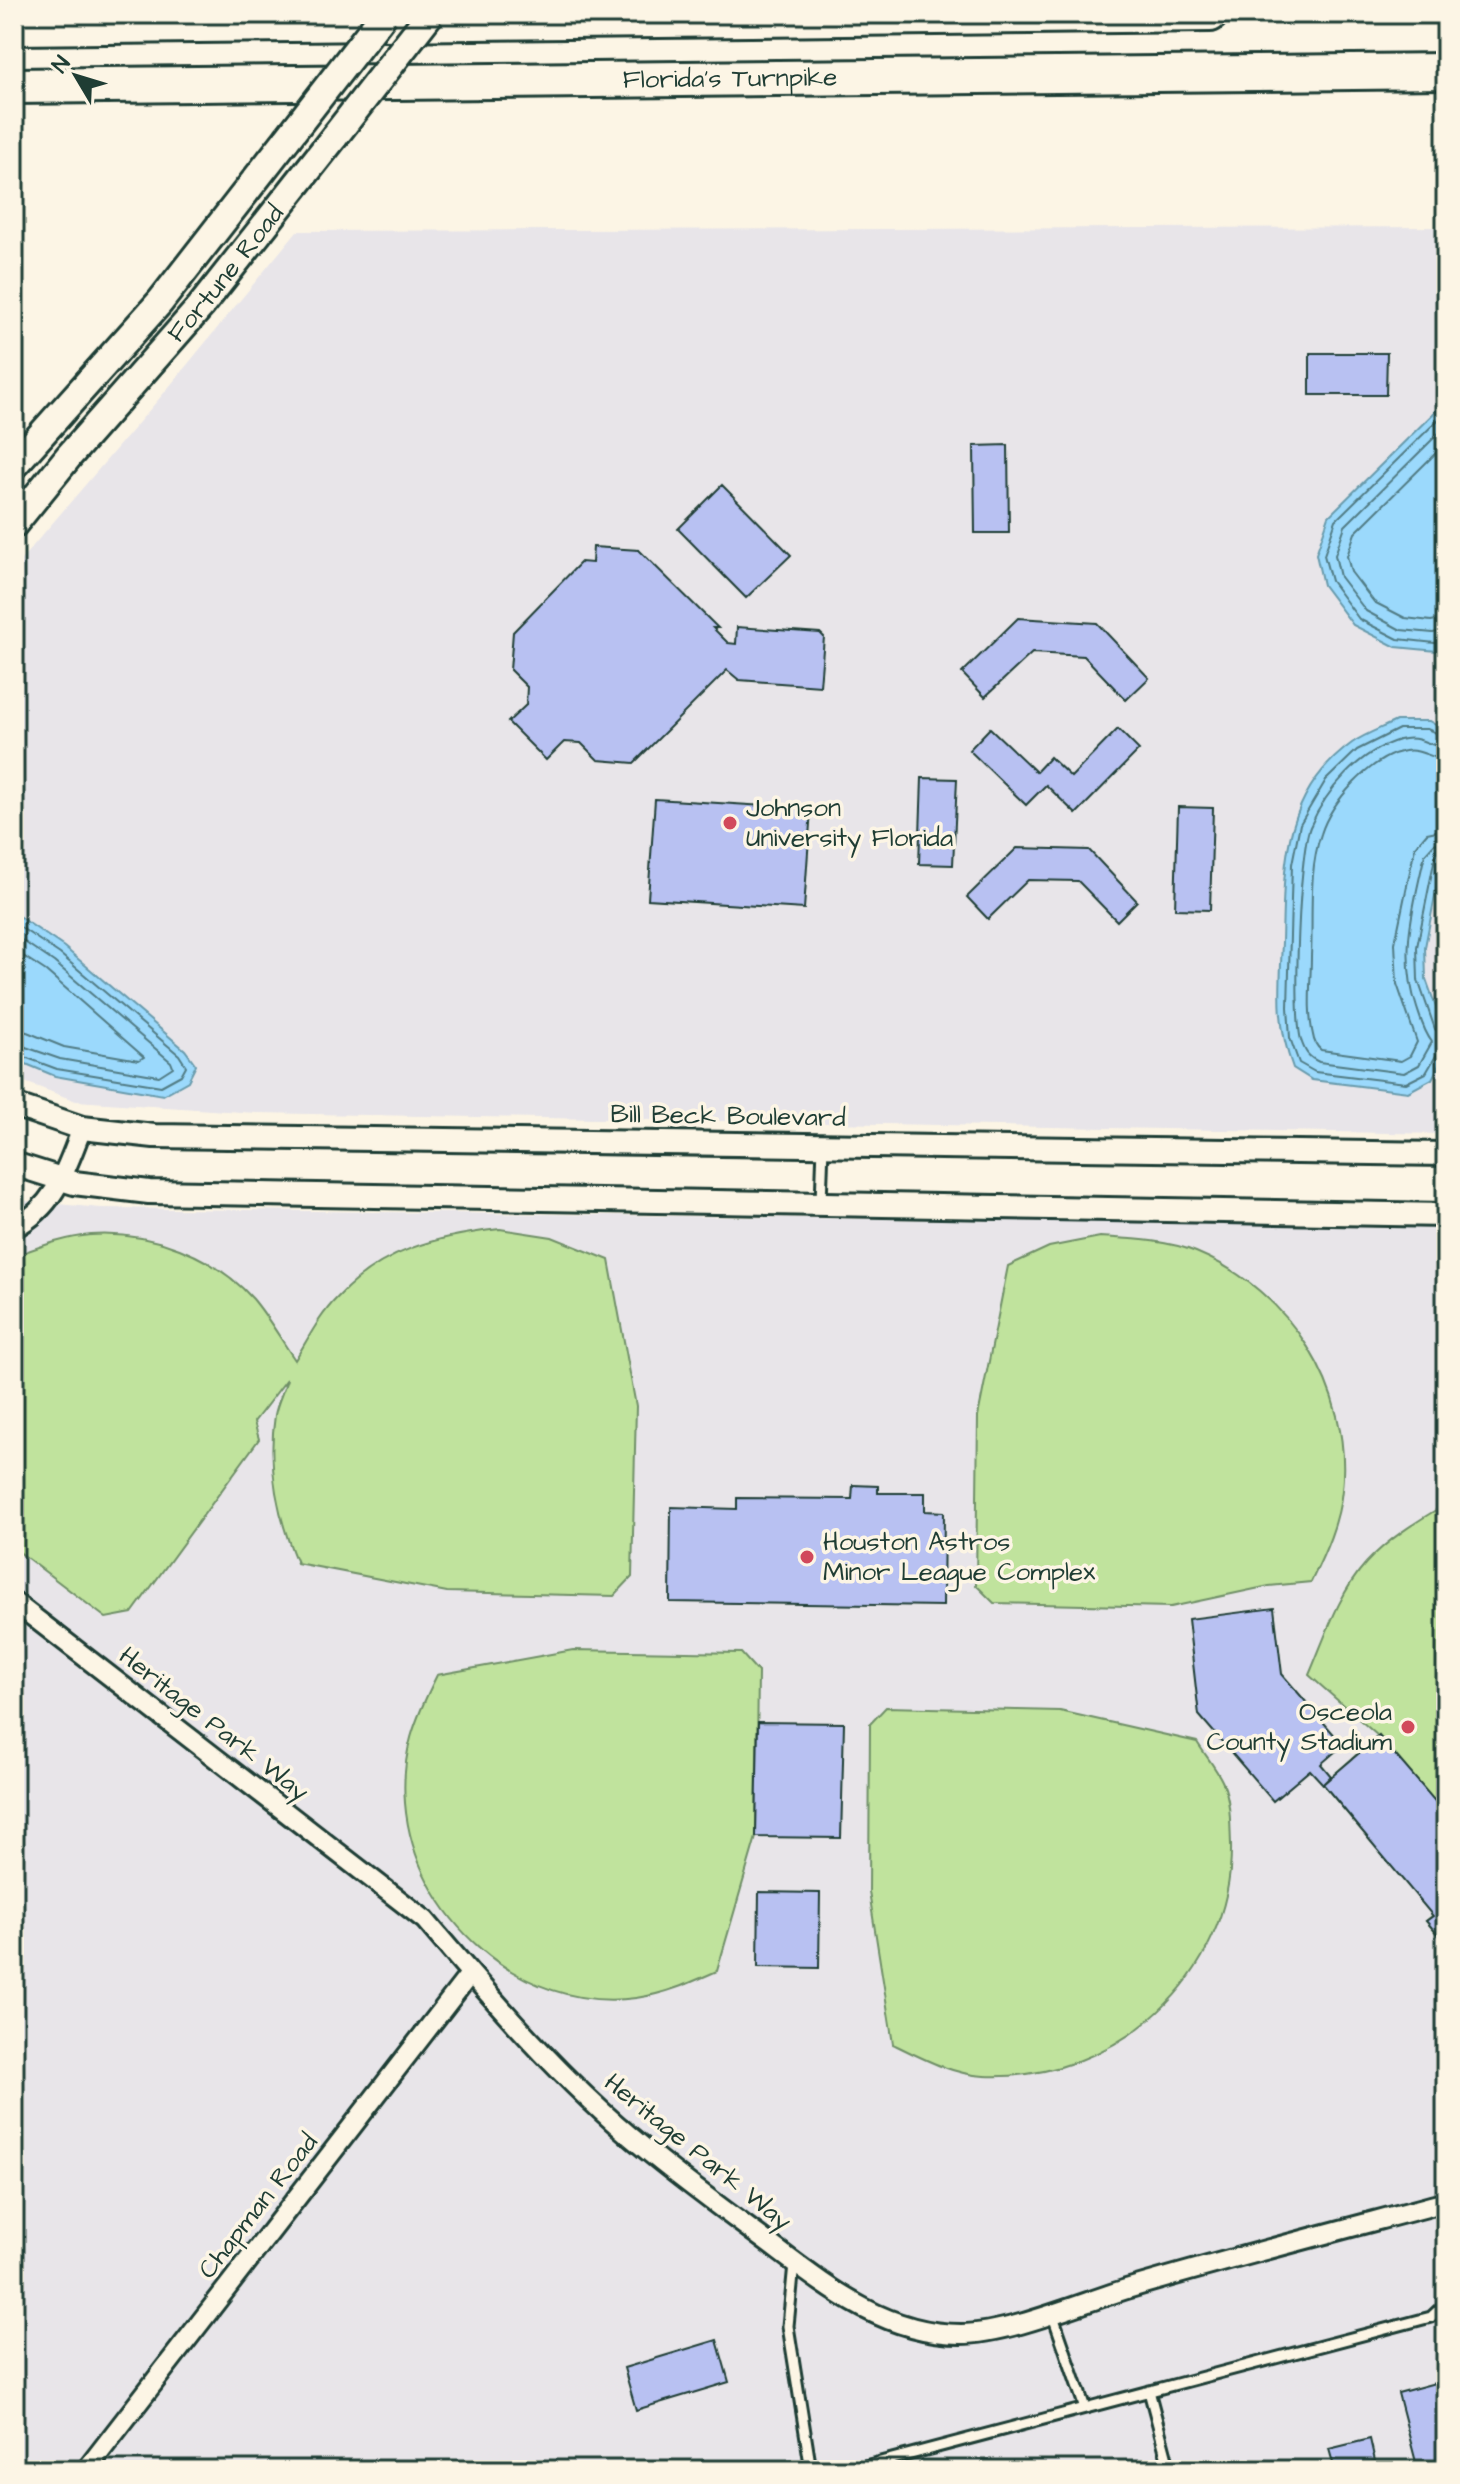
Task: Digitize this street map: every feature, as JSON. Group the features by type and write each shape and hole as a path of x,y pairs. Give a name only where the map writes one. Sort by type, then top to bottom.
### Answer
{"highway":[{"path":"14,27 1210,14"},
{"name":"Florida's Turnpike","path":"14,86 1446,71"}],"main road":[{"name":"Fortune Road","path":"14,465 160,302 384,14"},
{"name":"Fortune Road","path":"14,524 69,456 201,306 430,14"}],"street":[{"name":"Bill Beck Boulevard","path":"14,1105 82,1128 154,1136 1446,1154"},
{"path":"14,1228 33,1218 62,1179 82,1128"},
{"path":"14,1164 62,1179 149,1192 1446,1215"},
{"name":"Heritage Park Way","path":"14,1602 425,1920 470,1974 570,2080 642,2146 839,2296 876,2316 919,2330 962,2334 1004,2328 1147,2283 1446,2202"},
{"name":"Chapman Road","path":"86,2470 470,1974"}],"lane":[{"path":"821,1204 823,1145"},
{"path":"794,2262 788,2326 811,2470"},
{"path":"850,2470 882,2466 1085,2408 1431,2317 1446,2303"},
{"path":"1052,2313 1085,2408"},
{"path":"1149,2391 1170,2470"}],"shaded area":[{"name":"Johnson University Florida","path":"1446,227 1446,1134 256,1113 76,1101 14,1078 14,568 297,231"},
{"path":"14,1200 101,1208 1446,1227 1446,2470 14,2470"}],"green space":[{"path":"500,1229 552,1237 609,1260 636,1406 632,1577 614,1596 447,1592 297,1563 279,1509 273,1472 275,1415 287,1379 254,1422 259,1439 132,1613 106,1618 14,1548 14,1256 62,1240 91,1235 136,1237 180,1249 200,1258 237,1283 259,1306 295,1360 331,1305 372,1268 432,1241"},
{"path":"1100,1237 1173,1245 1196,1252 1229,1269 1260,1291 1286,1317 1308,1347 1325,1380 1337,1416 1343,1452 1338,1514 1311,1582 1269,1586 1171,1607 994,1603 976,1585 978,1416 1008,1266 1049,1247"},
{"name":"Osceola County Stadium","path":"1446,1504 1446,1944 1426,1921 1433,1915 1323,1784 1378,1736 1309,1675 1333,1617 1356,1575 1393,1538"},
{"path":"573,1650 741,1653 758,1672 756,1837 717,1971 677,1988 647,1996 593,1999 553,1990 515,1973 481,1949 452,1919 429,1883 413,1844 405,1803 405,1768 416,1722 437,1675"},
{"path":"886,1707 1060,1711 1197,1742 1226,1790 1231,1844 1227,1892 1212,1937 1189,1977 1158,2012 1121,2040 1078,2061 1032,2073 972,2075 937,2064 893,2044 869,1892 870,1724"}],"water":[{"path":"1446,401 1446,647 1437,651 1396,647 1353,625 1323,585 1316,554 1329,516"},
{"path":"1396,721 1429,721 1446,731 1446,840 1425,947 1426,979 1443,1027 1444,1056 1432,1079 1408,1092 1312,1080 1293,1068 1280,1006 1284,885 1292,832 1300,808 1329,763 1352,743"},
{"path":"14,913 64,947 185,1050 196,1065 188,1081 163,1095 55,1076 14,1059"}],"building":[{"path":"1310,353 1387,353 1386,395 1310,395"},
{"path":"1008,445 1009,533 975,533 974,446"},
{"path":"722,485 791,555 746,598 678,529"},
{"path":"593,547 639,550 718,628 713,628 728,643 736,644 737,627 820,633 824,637 820,686 739,680 727,670 634,763 598,760 581,743 564,742 546,760 508,722 526,705 527,687 510,670 513,632 581,562 592,563"},
{"path":"1018,618 1097,623 1149,678 1126,700 1084,656 1032,653 985,697 962,673"},
{"path":"990,728 1036,772 1050,757 1071,777 1118,729 1139,750 1076,814 1046,785 1026,805 969,750"},
{"path":"922,778 957,779 953,865 919,864"},
{"path":"655,799 811,809 804,909 648,899"},
{"path":"1178,807 1213,808 1210,910 1175,909"},
{"path":"1017,848 1089,850 1137,901 1117,921 1078,881 1028,880 988,919 967,897"},
{"name":"Houston Astros Minor League Complex","path":"853,1485 878,1486 878,1493 925,1493 925,1511 944,1512 943,1606 670,1602 671,1507 737,1509 737,1498 852,1499"},
{"path":"1274,1608 1282,1674 1343,1745 1321,1764 1331,1776 1323,1784 1310,1770 1273,1801 1199,1715 1188,1619"},
{"path":"758,1722 844,1723 841,1838 756,1837"},
{"path":"1379,1736 1446,1814 1446,1944 1426,1921 1433,1916 1323,1784"},
{"path":"759,1892 820,1893 819,1968 758,1967"},
{"path":"717,2340 729,2382 636,2410 624,2368"},
{"path":"1446,2380 1446,2470 1418,2470 1398,2393"},
{"path":"1370,2439 1375,2461 1335,2470 1329,2449"}],"place":[{"name":"Johnson University Florida","path":"730,823"},
{"name":"Houston Astros Minor League Complex","path":"807,1557"},
{"name":"Osceola County Stadium","path":"1408,1727"}]}
